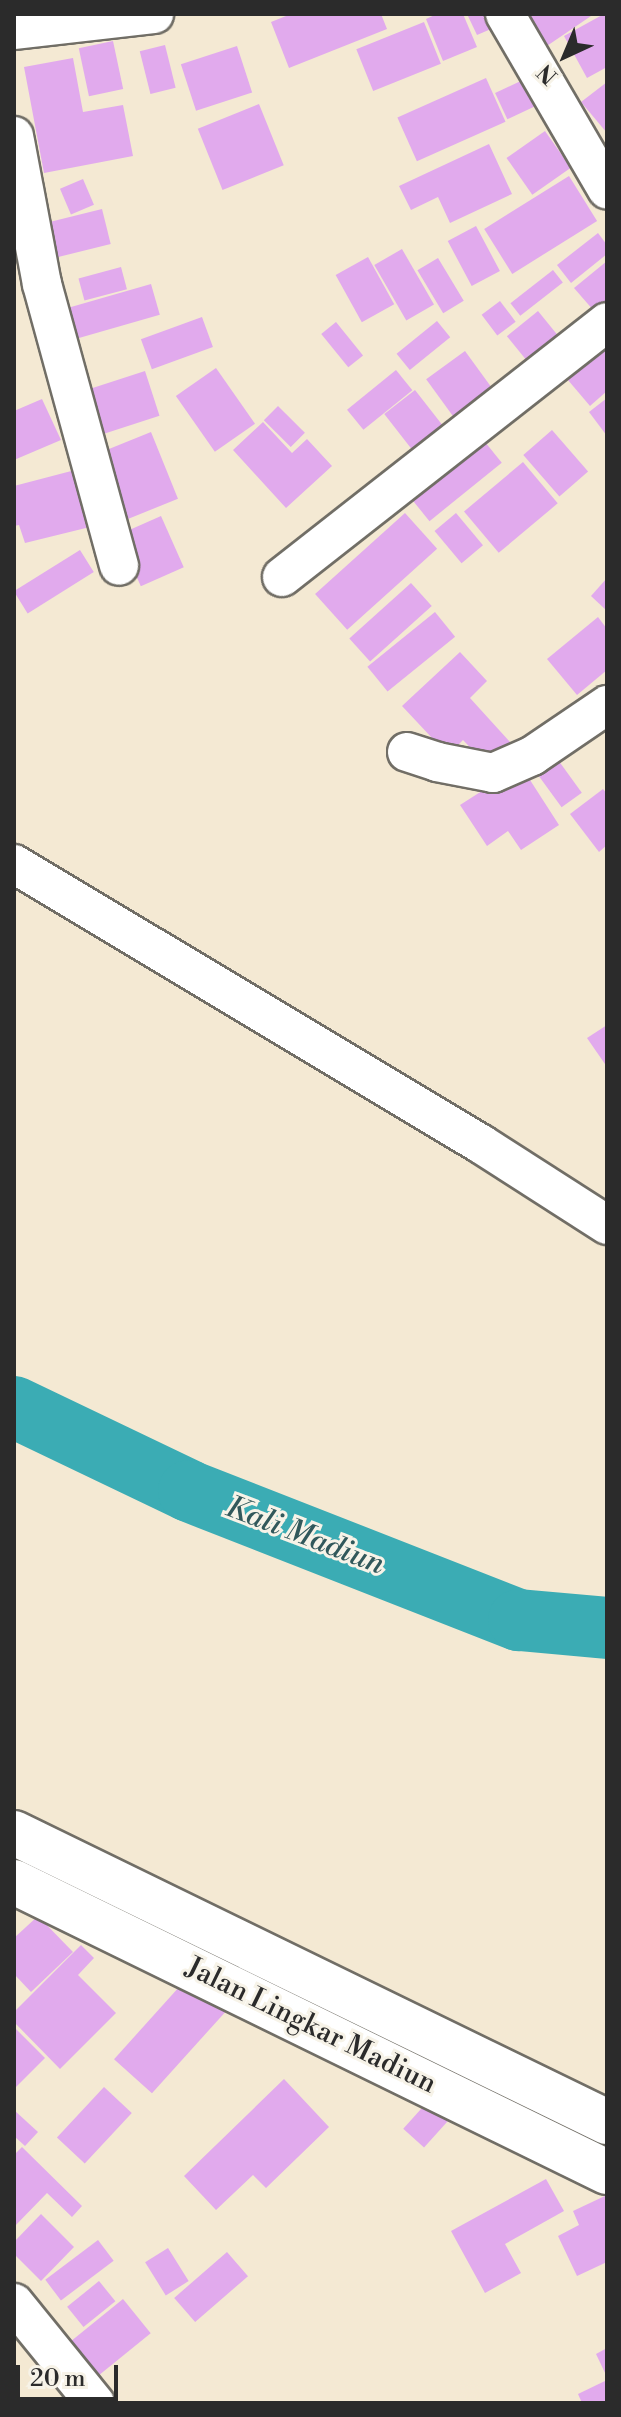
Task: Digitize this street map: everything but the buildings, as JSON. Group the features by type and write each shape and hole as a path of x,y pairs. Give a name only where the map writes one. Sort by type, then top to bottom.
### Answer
{"main road":[{"name":"Jalan Lingkar Madiun","path":"14,1833 607,2122"},
{"name":"Jalan Lingkar Madiun","path":"14,1882 607,2172"}],"street":[{"path":"14,30 154,14"},
{"path":"505,14 607,189"},
{"path":"14,136 42,284 119,566"},
{"path":"282,577 607,322"},
{"path":"407,752 437,762 493,773 532,756 607,705"},
{"path":"14,864 468,1136 607,1225"},
{"path":"14,2303 95,2403"}],"waterway":[{"name":"Kali Madiun","path":"14,1407 189,1491 519,1620 607,1628"}]}
